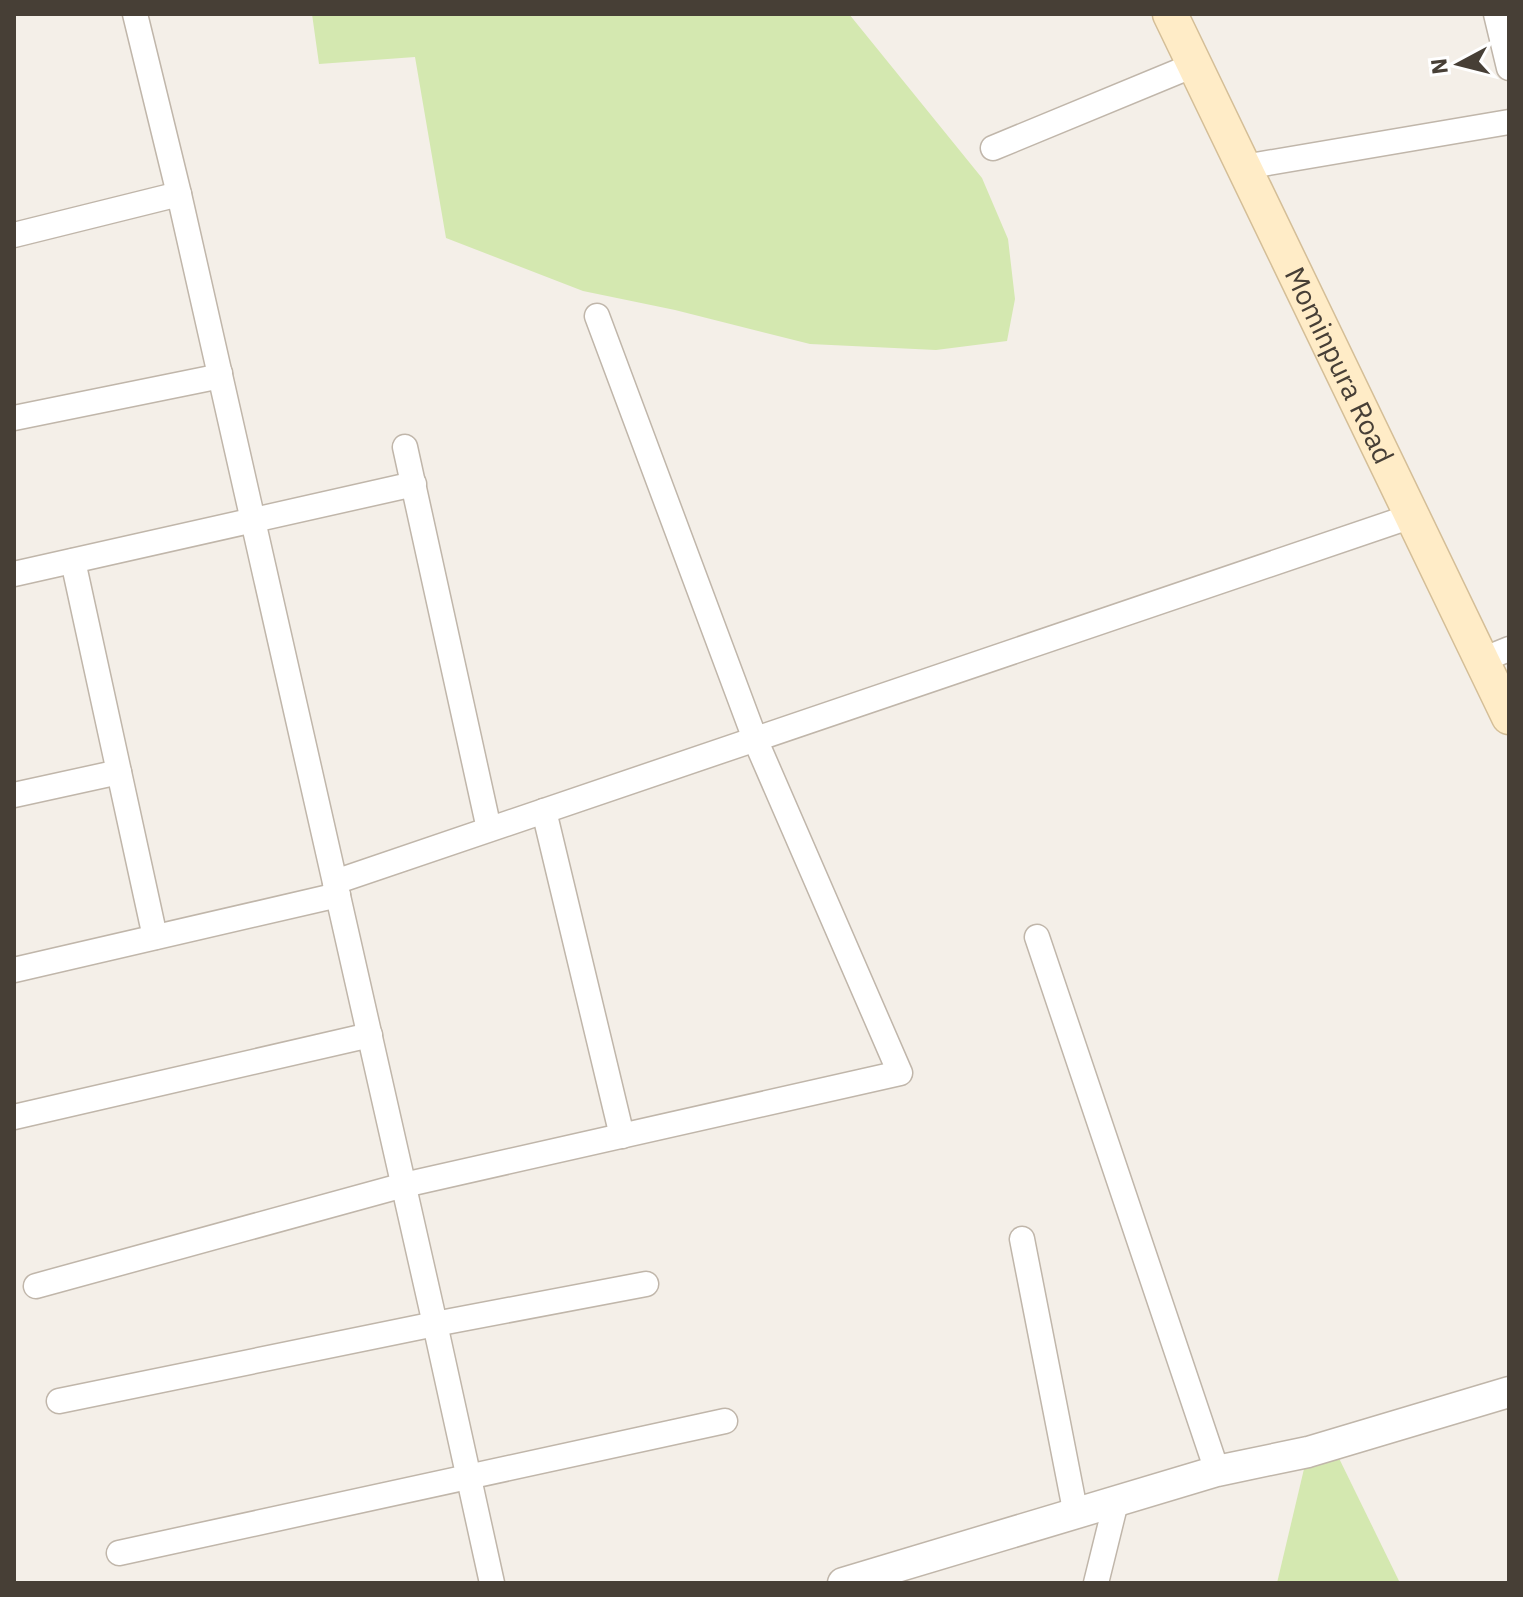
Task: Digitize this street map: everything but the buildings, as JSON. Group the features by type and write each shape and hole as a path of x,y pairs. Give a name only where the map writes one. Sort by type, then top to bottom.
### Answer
{"main road":[{"name":"Mominpura Road","path":"1170,14 1412,516 1495,655 1509,717"}],"street":[{"path":"135,14 220,373 492,1583"},
{"path":"1496,14 1509,68"},
{"path":"993,148 1194,65"},
{"path":"1244,167 1509,122"},
{"path":"14,235 179,194"},
{"path":"36,1286 404,1185 900,1073 755,739 597,316"},
{"path":"14,418 211,378 220,373"},
{"path":"405,447 489,829"},
{"path":"14,574 414,484"},
{"path":"14,970 155,937 336,888 489,829 1412,516"},
{"path":"73,561 155,937"},
{"path":"14,795 119,772"},
{"path":"544,811 622,1136"},
{"path":"1037,937 1217,1471"},
{"path":"14,1117 370,1035"},
{"path":"1022,1239 1076,1515"},
{"path":"59,1401 646,1284"},
{"path":"843,1583 1217,1471 1308,1452 1509,1392"},
{"path":"119,1553 725,1421"},
{"path":"1096,1583 1116,1502"}],"green space":[{"path":"312,14 849,14 982,178 1008,239 1015,299 1007,341 936,350 810,344 675,310 583,291 446,238 415,57 319,64"},
{"path":"1332,1444 1400,1583 1277,1583 1308,1452"}]}
